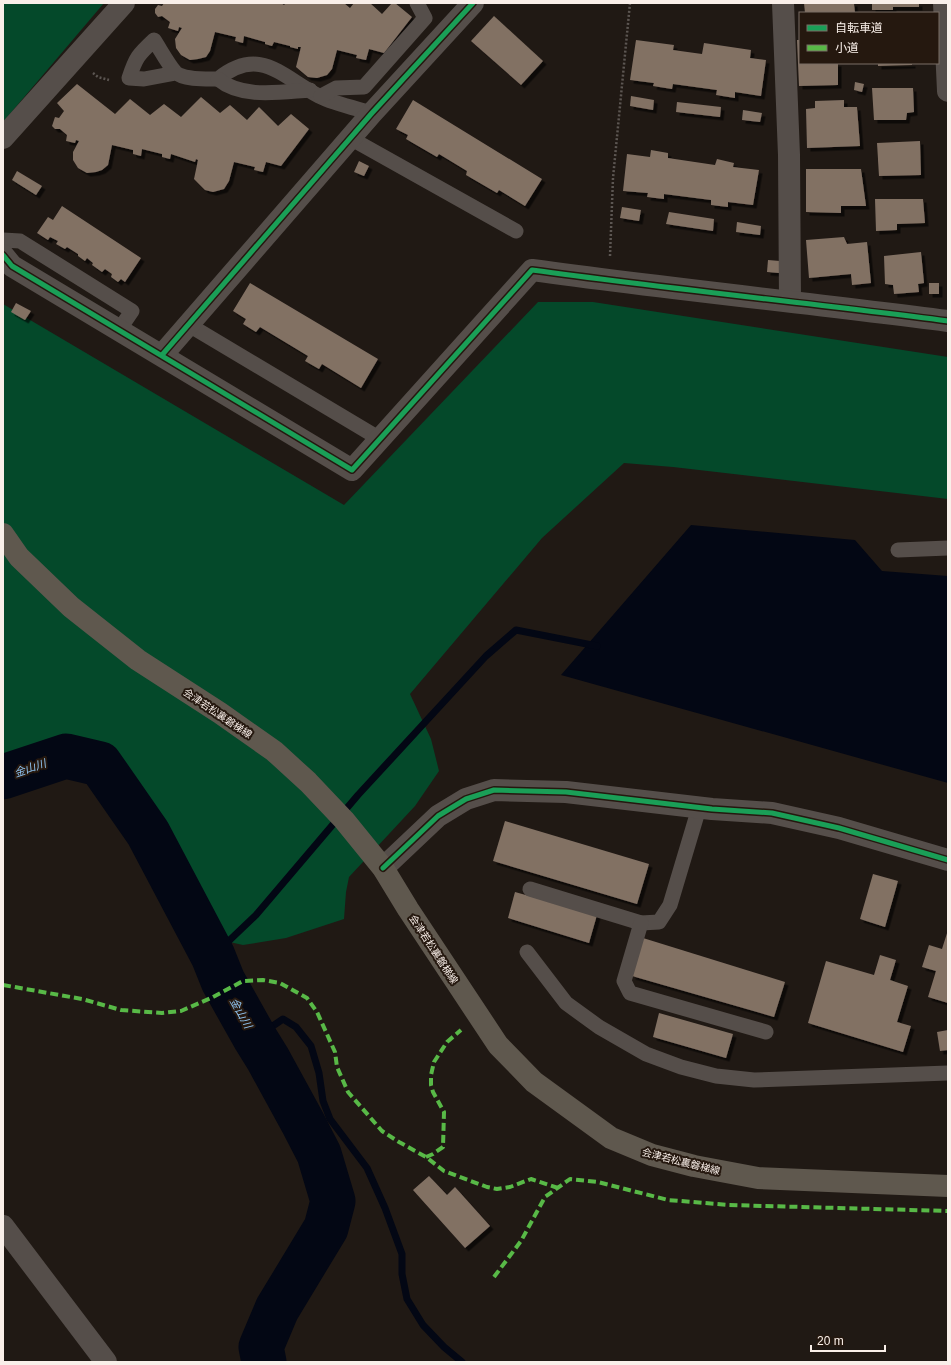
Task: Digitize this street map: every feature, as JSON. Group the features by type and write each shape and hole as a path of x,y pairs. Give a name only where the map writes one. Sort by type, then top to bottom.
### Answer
{"main road":[{"name":"会津若松裏磐梯線","path":"3,534 19,557 71,608 138,660 220,713 274,751 308,782 344,820 383,868 408,909 498,1045 534,1082 610,1138 652,1155 694,1166 758,1178 948,1186"}],"street":[{"path":"3,138 124,3"},
{"path":"162,355 372,113 473,3"},
{"path":"783,3 789,155 790,301"},
{"path":"944,3 948,91"},
{"path":"3,255 12,266 352,470 532,270 948,321"},
{"path":"383,868 438,816 466,799 494,790 566,792 699,808 772,813 839,828 948,860"},
{"path":"3,1226 106,1362"}],"lane":[{"path":"176,73 193,78 218,79 223,83 241,91 315,93 336,88 364,87 425,18 417,3"},
{"path":"218,79 229,70 242,66 262,64 276,70 315,93 372,113"},
{"path":"350,138 516,231"},
{"path":"3,240 20,241 132,311 119,330"},
{"path":"189,325 380,439"},
{"path":"898,550 948,548"},
{"path":"530,889 641,923 659,922 670,905 699,808"},
{"path":"641,923 624,980 630,993 766,1032"},
{"path":"527,952 566,1003 599,1027 646,1054 681,1067 716,1076 754,1080 948,1073"}],"path":[{"path":"609,280 613,178 630,3"}],"green space":[{"path":"3,3 104,3 3,122"},
{"path":"538,302 593,302 948,357 948,499 673,467 624,463 542,538 410,694 431,739 439,771 415,806 349,877 346,892 344,919 286,938 243,945 216,939 190,904 137,797 123,783 81,754 39,747 3,763 3,304 344,505"}],"shaded area":[{"path":"691,525 855,540 882,571 948,576 948,783 561,675"}],"building":[{"path":"164,3 281,3 284,5 286,3 344,3 350,8 354,3 370,3 382,14 392,3 395,3 412,17 384,53 369,49 366,60 356,58 357,55 337,50 332,69 327,75 317,78 308,77 296,67 301,47 298,47 298,49 274,42 272,46 265,44 265,42 244,36 243,43 235,41 236,37 215,32 210,51 206,57 190,60 181,55 176,48 175,39 182,28 179,27 178,31 168,28 170,22 162,16 158,17 155,13 155,9 158,5 162,6"},
{"path":"804,3 854,3 855,12 805,12"},
{"path":"872,3 919,3 919,7 893,7 893,10 872,10"},
{"path":"494,16 543,61 521,85 471,41"},
{"path":"636,40 674,45 673,50 702,54 704,43 751,50 750,58 766,60 761,96 735,92 735,98 716,95 717,90 673,84 672,89 653,86 654,83 630,80"},
{"path":"797,40 799,40 799,64 838,64 838,85 799,86"},
{"path":"878,64 912,64 912,65 878,66"},
{"path":"855,82 864,84 862,92 854,90"},
{"path":"77,84 115,114 130,99 150,115 164,104 181,117 201,97 220,113 230,105 247,120 259,107 278,126 291,114 309,129 281,166 266,162 263,172 254,170 255,167 234,162 229,181 224,189 213,192 205,190 194,179 198,160 196,159 195,162 171,154 170,159 162,157 162,154 142,149 141,156 133,154 133,150 112,145 108,165 102,170 87,173 78,168 73,160 73,152 79,141 76,140 75,143 66,141 67,135 60,129 55,129 52,126 55,117 59,118 64,111 57,103"},
{"path":"872,88 913,88 914,112 907,113 906,120 874,120"},
{"path":"631,96 654,100 653,110 630,106"},
{"path":"413,100 542,179 525,206 499,190 497,193 466,175 467,171 439,154 437,157 406,139 408,135 396,129"},
{"path":"844,100 844,107 857,107 860,146 807,148 806,109 815,108 815,101"},
{"path":"677,102 721,107 720,117 676,112"},
{"path":"743,110 762,113 760,122 742,120"},
{"path":"920,141 921,175 879,176 877,143"},
{"path":"651,150 668,153 668,158 715,165 717,159 734,163 733,167 759,170 753,205 728,202 728,207 711,205 711,200 664,194 664,199 647,197 648,193 623,191 627,154 650,157"},
{"path":"359,161 369,166 364,176 354,172"},
{"path":"806,169 861,169 866,206 841,206 841,213 806,212"},
{"path":"17,171 42,186 36,195 12,180"},
{"path":"875,199 923,199 925,223 897,224 897,230 876,231"},
{"path":"62,206 141,258 125,282 121,279 118,282 111,277 112,274 105,269 102,272 92,265 93,263 87,258 85,261 78,256 78,254 67,247 65,249 56,244 58,241 50,237 48,240 37,233 48,217 53,220"},
{"path":"622,207 641,210 639,221 620,218"},
{"path":"669,212 714,219 713,231 666,224"},
{"path":"737,222 761,226 760,235 736,232"},
{"path":"844,237 847,244 867,242 871,283 852,285 851,274 809,278 806,240"},
{"path":"921,252 924,283 918,284 919,292 894,294 893,285 885,284 884,256"},
{"path":"768,260 780,261 779,273 767,272"},
{"path":"250,283 378,359 361,388 322,364 319,369 305,361 308,356 260,327 256,332 243,324 246,319 233,311"},
{"path":"929,283 939,283 939,294 929,294"},
{"path":"16,303 31,311 25,320 11,312"},
{"path":"505,821 649,864 637,904 493,861"},
{"path":"873,874 898,881 885,927 860,919"},
{"path":"515,892 597,915 589,943 508,918"},
{"path":"948,930 948,1003 928,997 936,971 922,967 929,945 942,949"},
{"path":"643,938 785,982 774,1017 632,976"},
{"path":"880,955 896,960 890,980 908,986 897,1022 911,1026 903,1052 808,1023 826,961 874,975"},
{"path":"659,1013 733,1034 726,1058 653,1037"},
{"path":"948,1030 948,1050 940,1051 937,1032"},
{"path":"429,1176 447,1195 455,1187 490,1226 465,1248 413,1190"}],"waterway":[{"path":"213,956 256,915 358,795 486,656 516,630 597,646"},
{"name":"金山川","path":"3,777 66,756 100,764 148,833 213,956 223,981 268,1059 319,1154 333,1201 326,1228 277,1309 261,1347 264,1362"},
{"path":"255,1038 283,1019 296,1027 311,1046 319,1073 323,1101 330,1119 367,1168 385,1208 402,1254 402,1274 407,1299 423,1325 444,1347 462,1362"}],"marked path":[{"path":"3,985 82,999 121,1010 162,1013 181,1011 211,998 243,981 263,980 280,983 307,998 317,1012 335,1052 337,1067 348,1092 382,1131 426,1157 444,1171 487,1187 497,1189 510,1187 531,1179 558,1188"},
{"path":"426,1157 443,1147 444,1112 433,1092 431,1085 431,1075 434,1062 447,1042 461,1030"},
{"path":"494,1277 521,1241 545,1197 570,1179 598,1182 668,1200 729,1205 948,1211"}],"cycle path":[{"path":"162,355 372,113 473,3"},
{"path":"3,255 12,266 352,470 532,270 948,321"},
{"path":"383,868 438,816 466,799 494,790 566,792 712,809 772,813 839,828 948,860"}]}
